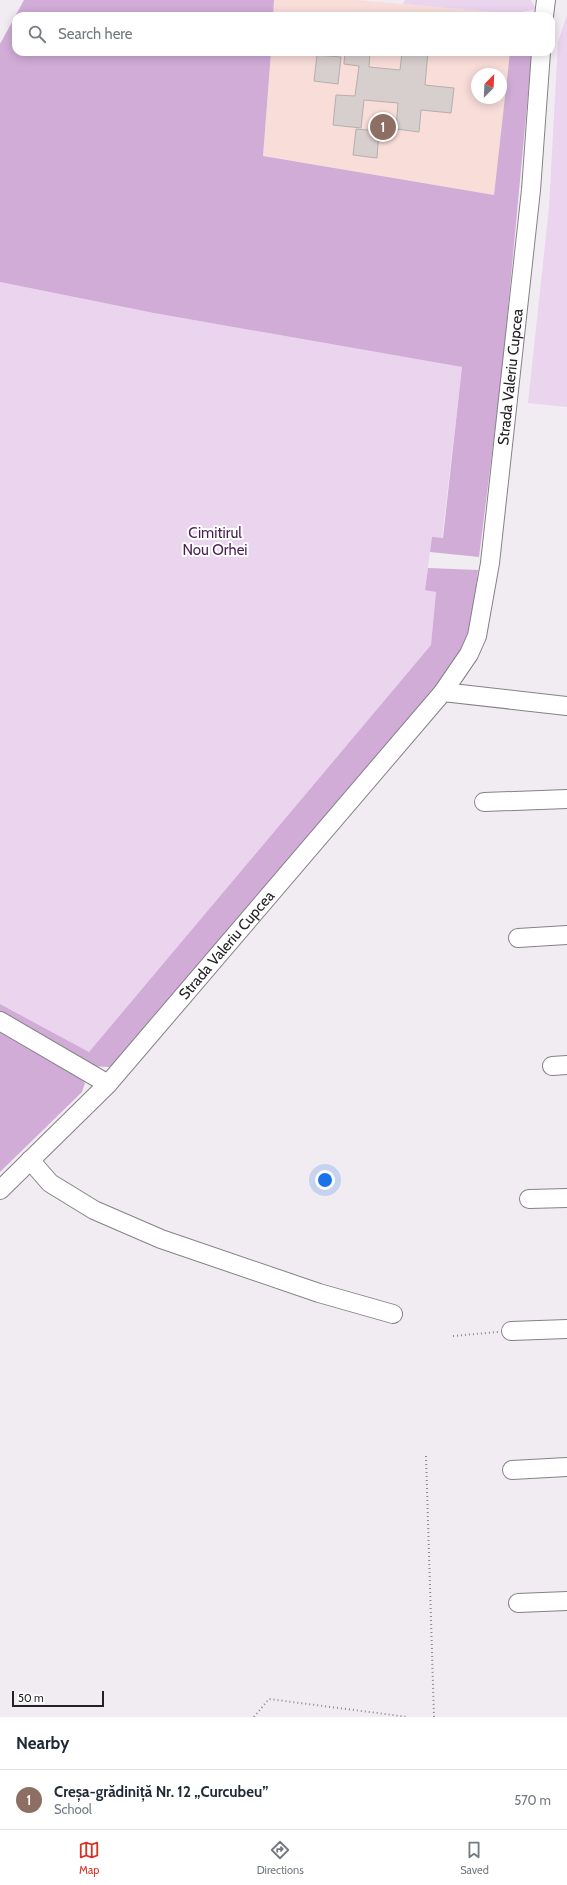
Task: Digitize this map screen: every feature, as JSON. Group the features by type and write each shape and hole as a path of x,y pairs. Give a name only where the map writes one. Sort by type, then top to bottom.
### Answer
{"street":[{"path":"544,12 546,0"},
{"name":"Strada Valeriu Cupcea","path":"0,1190 108,1084 443,692 469,654 477,636 490,563 531,190 541,56"},
{"path":"443,692 567,706"},
{"path":"484,802 567,799"},
{"path":"518,938 567,934"},
{"path":"0,1021 108,1084"},
{"path":"30,1160 50,1183 94,1210 148,1233 319,1293 393,1314"},
{"path":"529,1199 567,1198"},
{"path":"511,1331 567,1329"},
{"path":"512,1470 567,1467"},
{"path":"518,1603 567,1601"}],"path":[{"path":"453,1336 511,1331"},
{"path":"426,1456 434,1717"},
{"path":"254,1717 270,1699 408,1717"}],"shaded area":[{"path":"24,0 274,0 273,12 17,12"},
{"path":"274,0 357,0 492,12 273,12"},
{"path":"12,22 12,56 271,56 263,156 494,195 504,104 507,104 507,79 510,56 532,56 502,373 479,557 430,552 432,537 443,538 462,367 154,313 0,282 0,44"},
{"path":"271,56 510,56 507,79 507,68 471,68 471,104 504,104 494,195 263,156"},
{"path":"428,568 478,570 470,641 458,661 121,1060 109,1067 89,1066 0,1015 0,1004 89,1052 431,645 436,592 425,590"},
{"path":"0,1029 76,1071 85,1083 82,1092 0,1172"}],"green space":[{"path":"405,0 531,0 536,9 523,12 492,12 403,4"},
{"path":"567,15 567,407 528,403 549,207 558,42"},
{"name":"Cimitirul Nou Orhei","path":"0,282 154,313 462,367 442,539 432,537 425,589 436,592 431,645 89,1052 0,1004"}],"building":[{"path":"317,56 341,57 338,84 314,81"},
{"path":"345,56 370,56 369,67 400,70 402,56 428,56 425,85 454,88 451,113 421,110 419,132 396,129 398,103 364,100 361,128 333,125 336,95 355,96 359,66 344,64"},
{"path":"356,129 379,131 377,158 353,155"}],"place":[{"name":"Creșa-grădiniță Nr. 12 „Curcubeu”","path":"383,127"}]}
